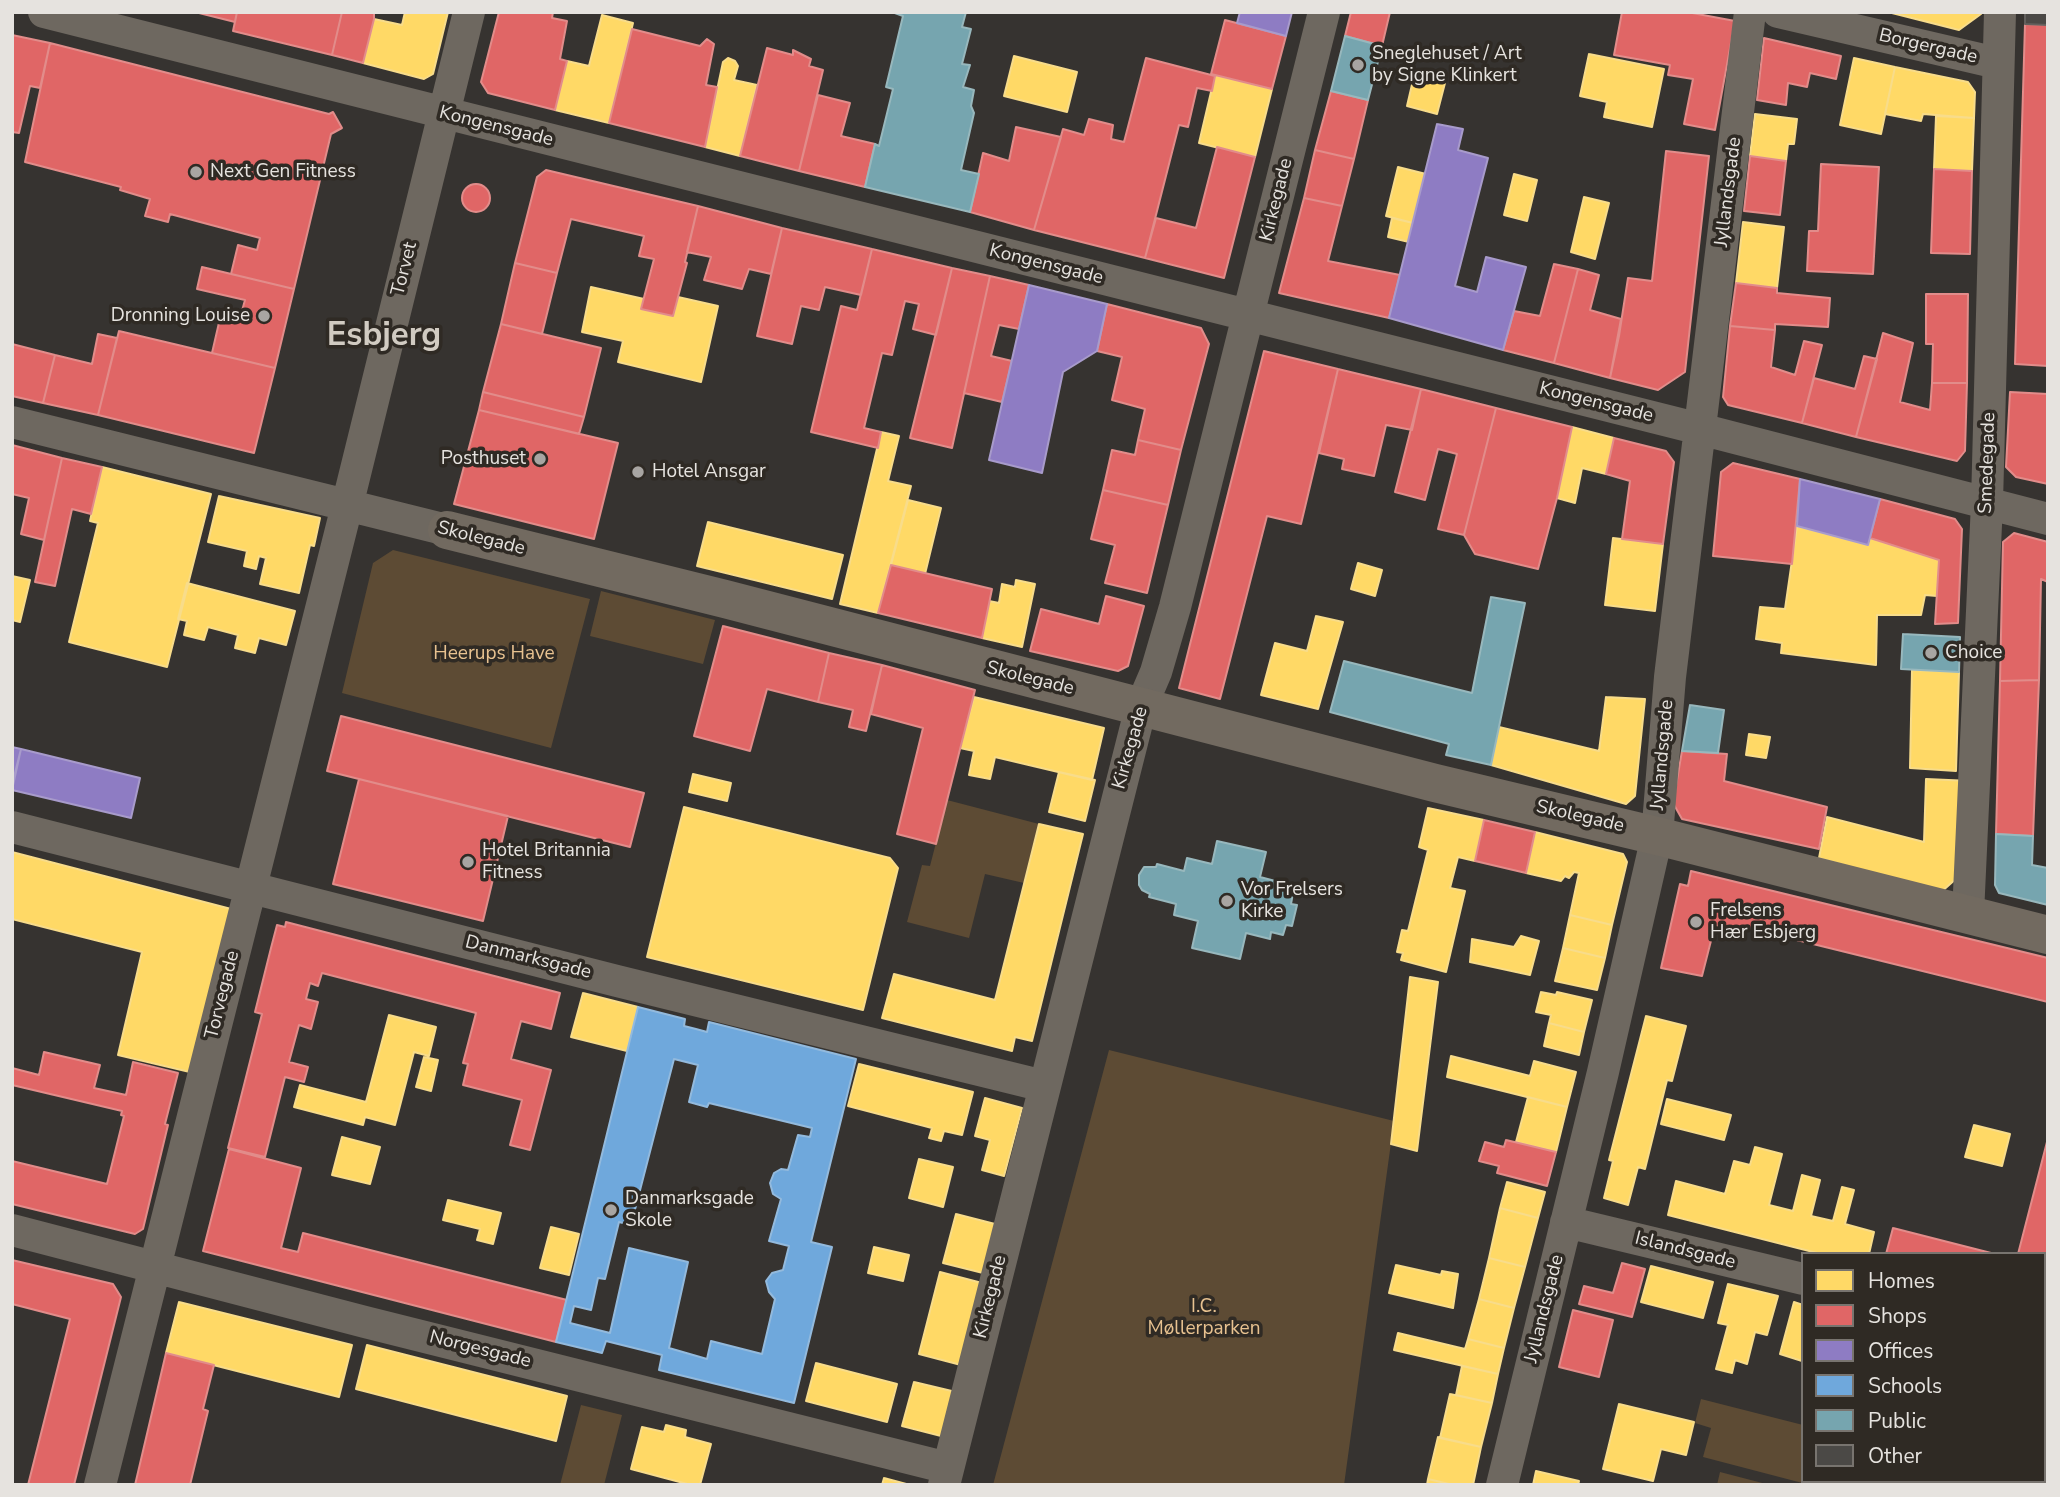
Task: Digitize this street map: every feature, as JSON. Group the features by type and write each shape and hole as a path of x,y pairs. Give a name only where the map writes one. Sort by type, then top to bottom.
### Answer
{"street":[{"name":"Kongensgade","path":"44,12 2048,519"},
{"path":"444,114 469,12"},
{"name":"Kirkegade","path":"946,1477 1141,707 1156,672 1175,607 1324,12"},
{"name":"Jyllandsgade","path":"1502,1485 1657,836 1670,677 1750,12"},
{"name":"Borgergade","path":"1778,12 1997,63"},
{"name":"Smedegade","path":"1968,914 1987,503 2000,12"},
{"name":"Torvet","path":"347,506 444,114"},
{"name":"Skolegade","path":"12,422 725,598 1435,783 2048,935"},
{"name":"Torvegade","path":"100,1485 141,1262 264,890 347,506"},
{"name":"Danmarksgade","path":"12,827 1044,1086"},
{"name":"Islandsgade","path":"1566,1222 1801,1279"},
{"name":"Norgesgade","path":"12,1230 194,1275 946,1477"}],"green space":[{"name":"Heerups Have","path":"393,550 590,599 551,748 342,693 373,563"},
{"path":"601,591 715,620 703,664 590,636"},
{"path":"947,800 1039,824 1024,883 985,874 969,938 907,922 922,865 930,866"},
{"name":"I.C. Møllerparken","path":"1109,1050 1394,1121 1344,1485 993,1485"},
{"path":"1701,1399 1801,1424 1801,1483 1703,1457 1711,1428 1695,1423"},
{"path":"581,1405 622,1415 604,1485 560,1485"},
{"path":"1720,1472 1770,1485 1717,1485"},
{"path":"1802,1483 1878,1483 1878,1485"}],"building: Homes":[{"path":"405,12 448,12 433,74 424,79 363,63 374,19 402,25"},
{"path":"1888,12 1981,12 1981,14 1959,30"},
{"path":"602,15 633,23 609,123 555,110 567,61 589,66"},
{"path":"1589,54 1664,69 1652,127 1604,117 1607,102 1580,96"},
{"path":"1014,56 1077,72 1067,112 1004,96"},
{"path":"728,58 738,66 734,80 757,85 740,156 705,147 723,62"},
{"path":"1854,58 1895,67 1881,134 1840,125"},
{"path":"1895,67 1968,82 1975,92 1974,118 1923,114 1921,121 1885,114"},
{"path":"1215,75 1272,89 1255,157 1199,143"},
{"path":"1414,76 1445,83 1437,114 1407,106"},
{"path":"1755,114 1797,119 1794,144 1788,144 1786,161 1750,156"},
{"path":"1936,116 1974,118 1972,171 1934,169"},
{"path":"1398,167 1426,174 1413,223 1386,216"},
{"path":"1514,174 1537,180 1527,221 1504,215"},
{"path":"1584,197 1609,203 1595,259 1571,252"},
{"path":"1392,218 1413,223 1409,242 1388,237"},
{"path":"1743,222 1784,227 1777,288 1736,283"},
{"path":"591,287 644,299 641,309 673,316 678,297 718,306 701,382 618,362 623,341 582,332"},
{"path":"1572,427 1614,438 1606,474 1582,468 1575,503 1557,498"},
{"path":"881,432 899,436 888,481 911,486 878,613 840,604"},
{"path":"102,467 211,494 167,667 69,642 98,523 90,521"},
{"path":"219,496 320,518 314,546 310,545 299,593 260,584 266,558 259,556 256,569 244,566 247,551 208,542"},
{"path":"908,500 941,508 925,574 891,565"},
{"path":"708,522 843,555 832,599 697,566"},
{"path":"1797,526 1868,545 1870,538 1939,560 1937,596 1925,595 1921,615 1877,615 1876,665 1781,653 1782,643 1756,639 1760,607 1785,609"},
{"path":"1613,538 1663,544 1655,611 1605,605"},
{"path":"1358,563 1382,570 1375,596 1351,589"},
{"path":"12,576 30,580 20,622 12,620"},
{"path":"1016,580 1035,584 1022,647 982,638 989,601 999,603 1002,584 1015,587"},
{"path":"187,583 295,611 286,645 259,638 255,653 235,648 238,635 208,627 204,640 184,635 187,621 178,619"},
{"path":"1316,616 1343,622 1318,709 1261,695 1275,643 1307,651"},
{"path":"1912,670 1959,672 1956,771 1910,768"},
{"path":"974,697 1104,728 1092,780 995,757 990,779 969,775 974,751 960,748"},
{"path":"1606,697 1645,699 1635,796 1626,804 1491,765 1499,727 1599,751"},
{"path":"1749,734 1770,737 1766,758 1746,755"},
{"path":"1059,772 1095,780 1085,821 1049,812"},
{"path":"693,774 731,783 727,801 689,792"},
{"path":"1926,779 1971,781 1966,870 1940,893 1819,858 1827,817 1924,842"},
{"path":"684,807 890,858 898,868 863,1010 647,957"},
{"path":"1428,808 1484,820 1475,861 1458,857 1450,888 1465,891 1446,972 1401,960 1403,953 1397,952 1402,930 1408,931 1428,850 1419,847"},
{"path":"1039,824 1083,834 1032,1041 1015,1037 1012,1051 882,1018 894,974 995,1000"},
{"path":"1535,832 1623,854 1627,862 1612,925 1570,915 1579,873 1574,872 1569,878 1565,876 1561,881 1526,873"},
{"path":"12,852 235,910 194,1073 118,1055 142,952 12,919"},
{"path":"1570,915 1612,925 1605,958 1563,948"},
{"path":"1521,936 1539,941 1530,975 1470,962 1472,939 1514,947"},
{"path":"1563,948 1605,958 1597,990 1555,981"},
{"path":"1410,977 1438,982 1417,1151 1391,1144"},
{"path":"1541,992 1556,995 1557,992 1592,1000 1584,1032 1549,1023 1551,1015 1536,1012"},
{"path":"583,993 638,1007 627,1051 571,1037"},
{"path":"389,1015 436,1027 429,1056 414,1052 395,1125 365,1117 363,1125 294,1107 300,1085 366,1102"},
{"path":"1646,1016 1686,1026 1672,1081 1667,1080 1645,1169 1638,1167 1628,1205 1604,1198 1613,1161 1609,1160"},
{"path":"1549,1023 1584,1032 1579,1055 1544,1046"},
{"path":"1451,1056 1530,1076 1534,1061 1576,1072 1567,1107 1447,1077"},
{"path":"424,1057 438,1060 431,1091 416,1087"},
{"path":"859,1064 973,1092 962,1135 944,1131 941,1141 929,1138 932,1128 848,1106"},
{"path":"1528,1097 1567,1107 1556,1152 1516,1142"},
{"path":"985,1098 1022,1108 1004,1176 982,1170 990,1140 975,1136"},
{"path":"1667,1099 1731,1115 1724,1140 1661,1124"},
{"path":"1974,1125 2010,1134 2002,1166 1965,1157"},
{"path":"342,1137 380,1147 370,1184 332,1175"},
{"path":"1755,1147 1782,1154 1769,1205 1793,1211 1802,1175 1820,1180 1811,1216 1833,1221 1842,1187 1854,1190 1845,1224 1874,1232 1869,1252 1813,1252 1668,1215 1676,1181 1725,1194 1734,1161 1750,1165"},
{"path":"919,1159 953,1167 943,1207 909,1198"},
{"path":"1507,1182 1545,1192 1538,1218 1500,1208"},
{"path":"448,1200 501,1213 493,1244 477,1240 480,1229 443,1220"},
{"path":"1500,1208 1538,1218 1525,1267 1489,1258"},
{"path":"956,1214 995,1224 983,1273 943,1263"},
{"path":"551,1227 579,1234 569,1275 540,1268"},
{"path":"874,1247 909,1255 903,1281 868,1273"},
{"path":"1489,1258 1525,1267 1514,1308 1479,1299"},
{"path":"1396,1265 1441,1275 1442,1271 1458,1274 1453,1308 1389,1293"},
{"path":"1651,1266 1713,1282 1703,1318 1641,1302"},
{"path":"940,1272 982,1283 961,1365 919,1354"},
{"path":"1728,1284 1778,1296 1767,1335 1755,1332 1747,1364 1735,1360 1732,1373 1716,1369 1728,1325 1718,1323"},
{"path":"1479,1299 1514,1308 1504,1348 1468,1339"},
{"path":"179,1302 352,1345 339,1397 166,1353"},
{"path":"1794,1302 1801,1304 1801,1361 1780,1354"},
{"path":"1398,1333 1465,1349 1468,1339 1504,1348 1498,1374 1394,1350"},
{"path":"367,1345 567,1396 556,1441 356,1389"},
{"path":"816,1363 897,1384 887,1422 806,1401"},
{"path":"1462,1366 1498,1374 1492,1403 1456,1395"},
{"path":"914,1382 956,1392 945,1437 902,1426"},
{"path":"1450,1394 1492,1403 1481,1447 1440,1438"},
{"path":"1619,1404 1694,1422 1686,1455 1661,1449 1653,1481 1603,1469"},
{"path":"666,1425 686,1430 685,1437 711,1444 700,1485 631,1469 642,1427 664,1432"},
{"path":"1438,1437 1481,1447 1473,1485 1453,1485 1428,1479"},
{"path":"1536,1471 1579,1481 1578,1485 1533,1485"},
{"path":"884,1478 910,1485 882,1485"},
{"path":"1428,1479 1453,1485 1427,1485"},
{"path":"1956,1483 2002,1483 2002,1485"}],"building: Shops":[{"path":"195,12 237,12 235,22"},
{"path":"237,12 342,12 332,55 233,31"},
{"path":"342,12 374,12 363,63 332,55"},
{"path":"499,12 553,12 552,18 567,21 560,59 567,61 555,110 488,93 481,82"},
{"path":"1351,12 1390,12 1382,46 1345,36"},
{"path":"1622,12 1687,12 1735,21 1715,130 1684,124 1693,79 1668,75 1670,65 1614,55"},
{"path":"1225,20 1286,36 1272,89 1211,74"},
{"path":"2025,24 2048,25 2048,366 2015,364"},
{"path":"632,29 700,46 707,39 714,44 706,85 717,87 705,147 609,123"},
{"path":"12,35 50,43 40,88 30,86 19,133 12,132"},
{"path":"1764,38 1841,56 1836,79 1810,73 1807,87 1788,83 1786,105 1757,100"},
{"path":"50,43 329,114 333,112 342,128 331,134 294,289 231,274 238,245 257,250 260,238 170,214 168,222 145,216 150,199 120,190 121,187 25,162"},
{"path":"767,48 793,55 793,50 811,59 809,66 823,70 799,171 740,156"},
{"path":"1146,58 1215,76 1212,91 1197,88 1188,127 1179,125 1145,258 1034,230 1063,129 1084,135 1089,119 1113,125 1111,139 1124,142"},
{"path":"1331,91 1368,100 1354,159 1315,150"},
{"path":"818,95 850,103 841,136 875,144 865,187 799,171"},
{"path":"1016,127 1061,137 1034,230 970,212 983,153 1009,161"},
{"path":"1217,147 1255,157 1224,278 1145,258 1156,218 1196,228"},
{"path":"1315,150 1354,159 1342,206 1304,198"},
{"path":"1666,151 1709,156 1685,372 1658,390 1610,378 1628,278 1652,281"},
{"path":"1750,156 1786,161 1780,215 1744,211"},
{"path":"1821,164 1879,167 1873,274 1807,271 1809,231 1818,231"},
{"path":"1934,169 1972,171 1970,254 1931,253"},
{"path":"546,170 698,206 673,316 641,309 654,259 639,256 644,236 571,219 557,273 515,263 537,177"},
{"path":"476,184 486,188 490,198 486,208 476,212 466,208 462,198 466,188"},
{"path":"1304,198 1342,206 1328,261 1400,275 1389,318 1279,293"},
{"path":"698,206 782,228 771,274 749,269 742,289 704,280 711,257 687,252"},
{"path":"782,228 872,249 861,295 825,287 819,310 801,306 792,344 757,336"},
{"path":"872,249 952,268 936,335 913,329 919,304 905,301 892,355 882,353 864,428 881,432 878,448 811,432 841,306 857,310"},
{"path":"515,263 557,273 542,334 501,324"},
{"path":"1554,264 1578,269 1554,363 1503,350 1514,311 1540,316"},
{"name":"Dronning Louise","path":"202,267 294,289 275,368 212,353 221,314 240,318 245,300 197,289"},
{"path":"952,268 990,276 952,448 910,438"},
{"path":"1578,269 1599,275 1590,310 1621,319 1610,378 1554,363"},
{"path":"990,276 1029,285 1019,329 999,325 991,356 1012,361 1002,402 964,393"},
{"path":"1736,283 1777,288 1777,293 1830,298 1828,327 1775,324 1775,330 1730,326"},
{"path":"1926,294 1968,294 1967,383 1932,383 1933,344 1926,344"},
{"path":"1107,304 1201,328 1209,344 1181,450 1138,440 1145,409 1112,400 1122,357 1097,351"},
{"path":"501,324 601,348 584,417 483,392"},
{"path":"1730,326 1775,330 1771,367 1795,375 1804,341 1822,345 1802,423 1728,405 1723,397"},
{"path":"119,331 275,368 254,453 98,415"},
{"path":"1883,333 1913,343 1900,402 1930,410 1932,383 1967,383 1965,451 1957,461 1856,437"},
{"path":"98,334 117,338 98,415 43,403 55,355 92,364"},
{"path":"12,344 55,355 43,403 12,396"},
{"path":"1264,351 1338,369 1301,524 1267,516 1220,699 1179,688"},
{"path":"1864,356 1877,359 1856,437 1802,423 1814,378 1855,389"},
{"path":"1338,369 1421,389 1412,430 1386,425 1374,476 1342,469 1344,459 1319,453"},
{"path":"1421,389 1496,408 1464,535 1438,529 1457,454 1438,449 1425,500 1395,492"},
{"path":"483,392 584,417 579,434 479,410"},
{"path":"2010,392 2048,394 2048,484 2016,477 2006,467"},
{"path":"1496,408 1572,427 1538,569 1475,554 1464,535"},
{"name":"Posthuset","path":"479,410 618,443 594,539 454,504"},
{"path":"1614,438 1666,451 1674,462 1663,544 1622,539 1630,481 1606,474"},
{"path":"1138,440 1181,450 1168,505 1103,490 1112,450 1135,455"},
{"path":"12,445 62,458 44,540 21,534 29,498 12,494"},
{"path":"62,458 102,467 91,514 72,509 55,586 35,582"},
{"path":"1733,463 1800,479 1792,564 1713,556 1721,472"},
{"path":"1103,490 1168,505 1147,593 1105,583 1115,545 1091,539"},
{"path":"1880,499 1955,519 1962,529 1958,623 1935,624 1939,560 1870,538"},
{"path":"2014,533 2048,542 2048,582 2041,579 2039,680 2000,681 2003,542"},
{"path":"891,565 992,589 982,638 878,613"},
{"path":"1106,596 1144,606 1128,666 1118,671 1030,651 1041,609 1099,624"},
{"path":"723,626 829,653 818,702 767,689 750,751 694,736"},
{"path":"829,653 882,665 866,731 849,727 853,710 818,702"},
{"path":"882,665 975,690 936,844 897,834 923,728 871,714"},
{"path":"2039,680 2033,836 1996,834 2000,681"},
{"path":"341,716 644,793 630,847 327,771"},
{"path":"1682,751 1727,754 1724,781 1827,807 1819,849 1682,819 1673,803"},
{"path":"359,779 508,816 483,921 333,884"},
{"path":"1484,820 1535,832 1526,873 1475,861"},
{"path":"1691,871 2048,958 2048,1002 1740,926 1739,931 1715,925 1702,976 1661,968 1680,884 1688,886"},
{"path":"286,922 560,993 551,1029 521,1021 511,1059 551,1070 530,1150 510,1145 522,1100 463,1085 468,1064 463,1063 476,1013 322,973 318,986 310,983 306,999 318,1002 311,1029 299,1025 289,1062 308,1067 304,1082 285,1077 265,1157 228,1148 262,1014 255,1012 271,948 277,925 285,927"},
{"path":"44,1052 100,1065 94,1088 126,1095 133,1062 178,1073 143,1229 135,1234 12,1204 12,1161 107,1184 124,1116 121,1115 122,1111 12,1085 12,1068 39,1075"},
{"path":"2048,1138 2046,1304 2046,1252 2019,1252"},
{"path":"1506,1140 1556,1152 1547,1186 1497,1173 1499,1166 1479,1161 1485,1142 1504,1147"},
{"path":"229,1149 301,1168 281,1248 298,1252 303,1233 567,1300 556,1342 203,1251"},
{"path":"1893,1228 1987,1252 1887,1252"},
{"path":"12,1260 113,1284 121,1297 74,1485 28,1485 70,1319 12,1304"},
{"path":"1622,1263 1645,1269 1632,1317 1579,1304 1584,1286 1613,1293"},
{"path":"1573,1310 1613,1320 1599,1377 1559,1367"},
{"path":"166,1353 214,1365 203,1409 208,1411 190,1485 135,1485"}],"building: Offices":[{"path":"1240,12 1292,12 1286,36 1237,23"},
{"path":"1437,124 1463,129 1458,150 1488,158 1455,286 1477,292 1486,257 1526,267 1503,350 1389,318"},
{"path":"1029,285 1107,304 1097,351 1063,372 1042,473 989,460"},
{"path":"1800,479 1880,499 1868,545 1797,526"},
{"path":"12,747 21,749 12,785"},
{"path":"21,749 140,778 131,818 12,790"}],"building: Schools":[{"name":"Danmarksgade Skole","path":"638,1007 685,1019 684,1026 707,1032 709,1022 856,1059 811,1242 832,1247 794,1403 659,1370 662,1355 606,1341 602,1353 556,1342","holes":["674,1059 698,1065 689,1102 707,1107 709,1103 812,1128 810,1137 798,1135 788,1170 781,1169 774,1173 770,1183 773,1194 781,1199 769,1241 789,1246 783,1270 772,1273 766,1281 769,1292 775,1299 762,1354 711,1341 707,1359 669,1348 688,1262 629,1248 610,1333 570,1323 574,1306 591,1310 598,1278 605,1279 619,1222 631,1225"]}],"building: Public":[{"path":"892,12 966,12 962,27 971,29 962,64 970,65 963,87 974,90 971,106 974,113 961,170 979,174 970,212 865,187 875,144 879,146 893,89 886,87 903,16"},
{"path":"1345,36 1382,46 1368,100 1331,91"},
{"path":"1491,597 1525,603 1491,765 1446,755 1449,744 1330,712 1344,661 1472,693"},
{"name":"Choice","path":"1903,634 1960,637 1959,672 1901,669"},
{"path":"1690,705 1724,710 1718,753 1682,751"},
{"path":"1996,834 2033,836 2032,865 2048,868 2048,905 1999,893 1995,885"},
{"name":"Vor Frelsers Kirke","path":"1217,841 1266,852 1260,877 1283,883 1281,890 1293,893 1291,904 1297,905 1292,926 1286,925 1283,935 1271,932 1270,939 1246,933 1240,959 1192,948 1198,921 1174,915 1176,904 1149,897 1150,894 1139,885 1139,875 1144,867 1156,867 1157,864 1184,871 1187,858 1212,864"}],"building: Other":[{"path":"2025,12 2048,12 2048,25 2025,24"}],"place":[{"name":"Sneglehuset / Art by Signe Klinkert","path":"1358,65"},
{"name":"Next Gen Fitness","path":"196,172"},
{"name":"Dronning Louise","path":"264,316"},
{"name":"Posthuset","path":"540,459"},
{"name":"Hotel Ansgar","path":"638,472"},
{"name":"Choice","path":"1931,653"},
{"name":"Hotel Britannia Fitness","path":"468,862"},
{"name":"Vor Frelsers Kirke","path":"1227,901"},
{"name":"Frelsens Hær Esbjerg","path":"1696,922"},
{"name":"Danmarksgade Skole","path":"611,1210"}],"district":[{"name":"Esbjerg","path":"384,337"}]}
